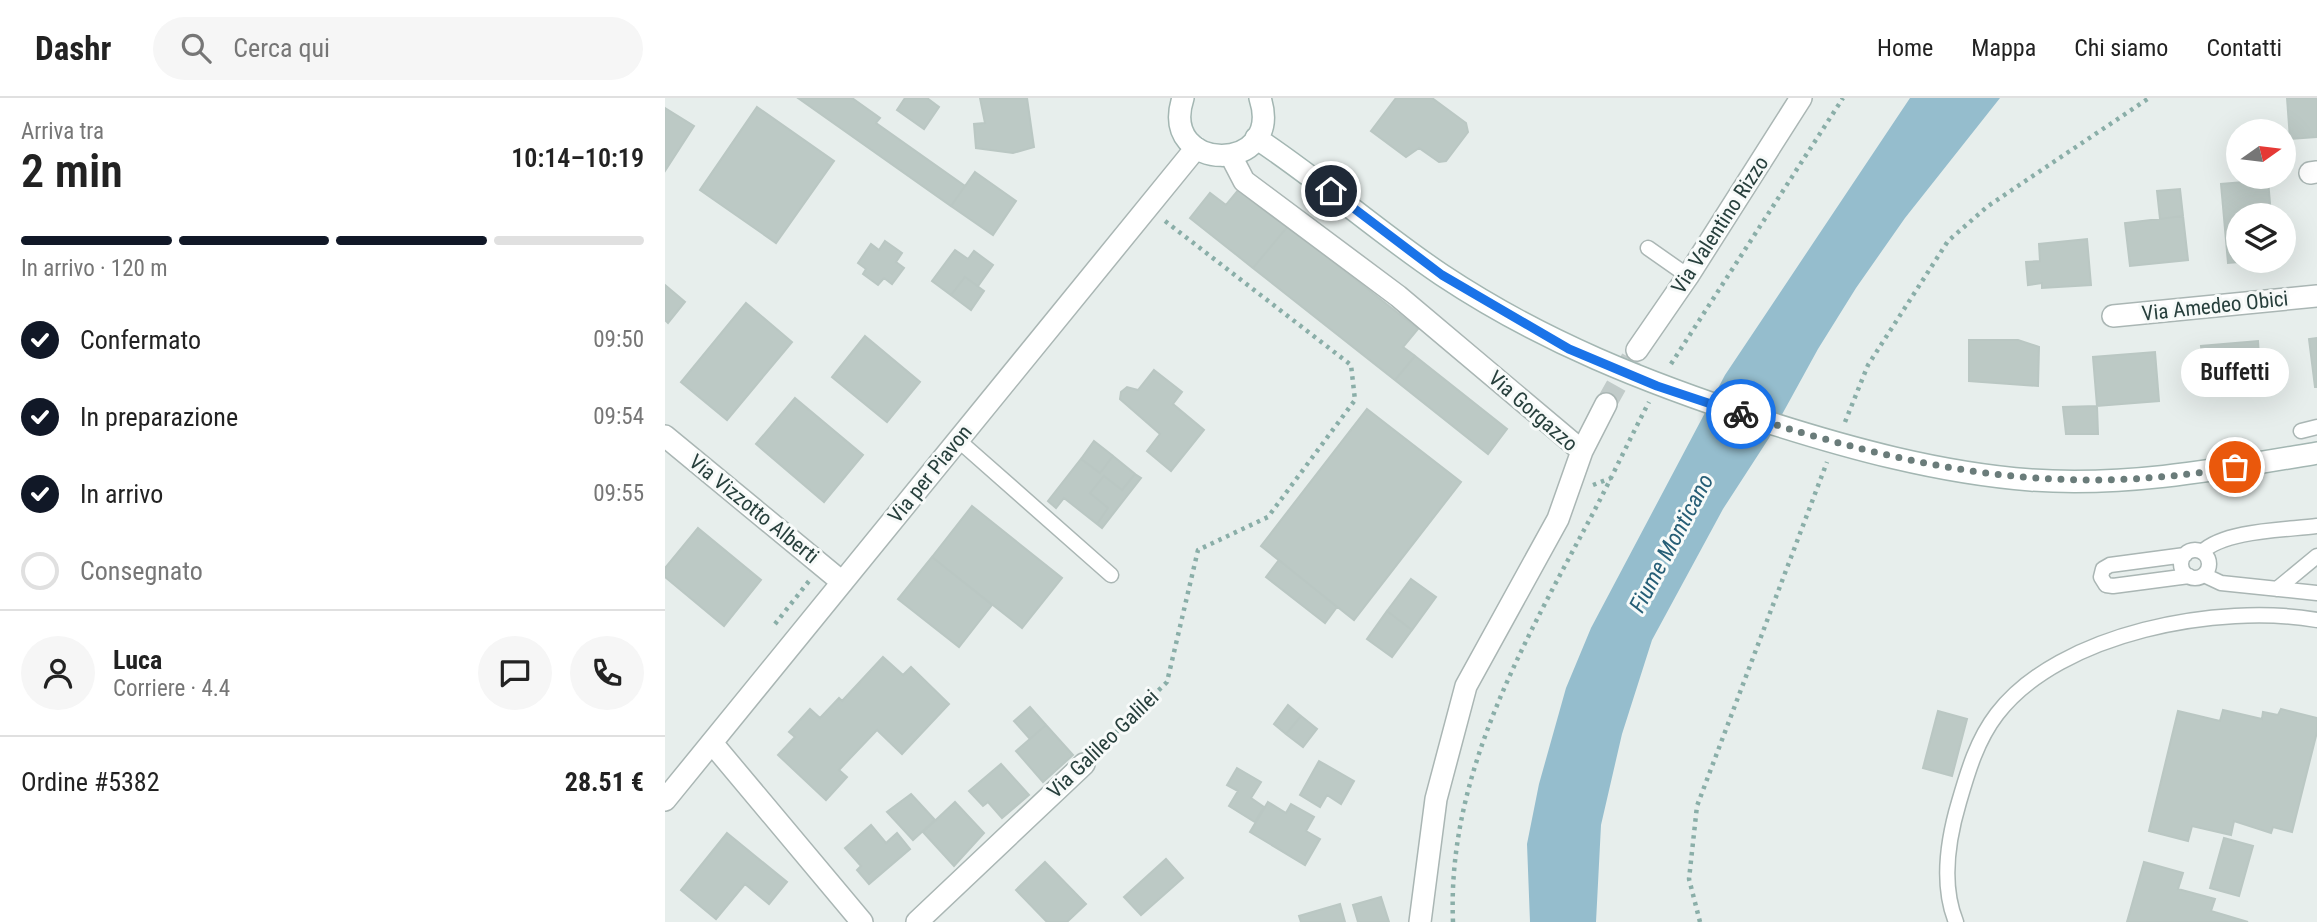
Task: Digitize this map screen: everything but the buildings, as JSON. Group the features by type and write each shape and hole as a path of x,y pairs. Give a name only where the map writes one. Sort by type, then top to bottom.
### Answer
{"street":[{"path":"1183,98 1179,113 1181,127 1196,148 1206,154 1231,156 1249,147 1256,138 1263,113 1260,98"},
{"name":"Via Valentino Rizzo","path":"1637,350 1688,276 1801,98"},
{"path":"1256,138 1442,275 1569,349 1666,389 1835,443 1941,468 2032,480 2138,479 2195,474 2317,453"},
{"name":"Via per Piavon","path":"667,794 712,743 1196,148"},
{"name":"Via Gorgazzo","path":"1231,156 1244,181 1398,296 1583,451 1558,519 1466,686 1436,799 1420,922"},
{"name":"Via Amedeo Obici","path":"2113,316 2317,296"},
{"path":"1583,451 1607,404"},
{"name":"Via Vizzotto Alberti","path":"665,436 842,582"},
{"path":"712,743 862,922"},
{"name":"Via Galileo Galilei","path":"917,922 1084,764"}],"lane":[{"path":"1648,248 1688,276"},
{"path":"2301,431 2317,427"},
{"path":"958,440 1111,575"},
{"path":"2202,552 2210,544 2225,538 2317,526"},
{"path":"2204,575 2209,562 2202,552 2193,551 2185,555 2110,565 2103,569 2101,577 2106,585 2113,586 2204,575 2221,583 2317,593"},
{"path":"2185,555 2182,566 2189,576"},
{"path":"2277,589 2317,556"},
{"path":"1956,922 1949,906 1948,860 1955,815 1972,757 1997,714 2032,678 2074,655 2127,635 2185,621 2245,618 2317,620"}],"path":[{"path":"1453,922 1452,895 1465,795 1479,748 1540,613 1666,389 1843,98"},
{"path":"1700,922 1689,879 1697,806 1835,443 1868,365 1948,241 1988,206 2149,98"},
{"name":"Via Galileo Galilei","path":"1084,764 1167,682 1198,550 1268,517 1355,400 1351,365 1164,220"},
{"path":"1844,422 1854,425"}],"water":[{"name":"Fiume Monticano","path":"1910,98 2000,98 1905,218 1856,288 1818,349 1769,438 1723,509 1652,640 1622,734 1601,825 1596,922 1530,922 1527,844 1539,784 1566,688 1591,628 1725,375"}],"tunnel":[{"path":"1606,404 1634,354"}],"way so far":[{"path":"1741,414 1831,443 1941,468 2032,480 2138,479 2235,467"}],"place":[{"name":"Buffetti","path":"2235,467"}],"route":[{"path":"1331,191 1442,275 1569,349 1675,393 1741,414"}]}
